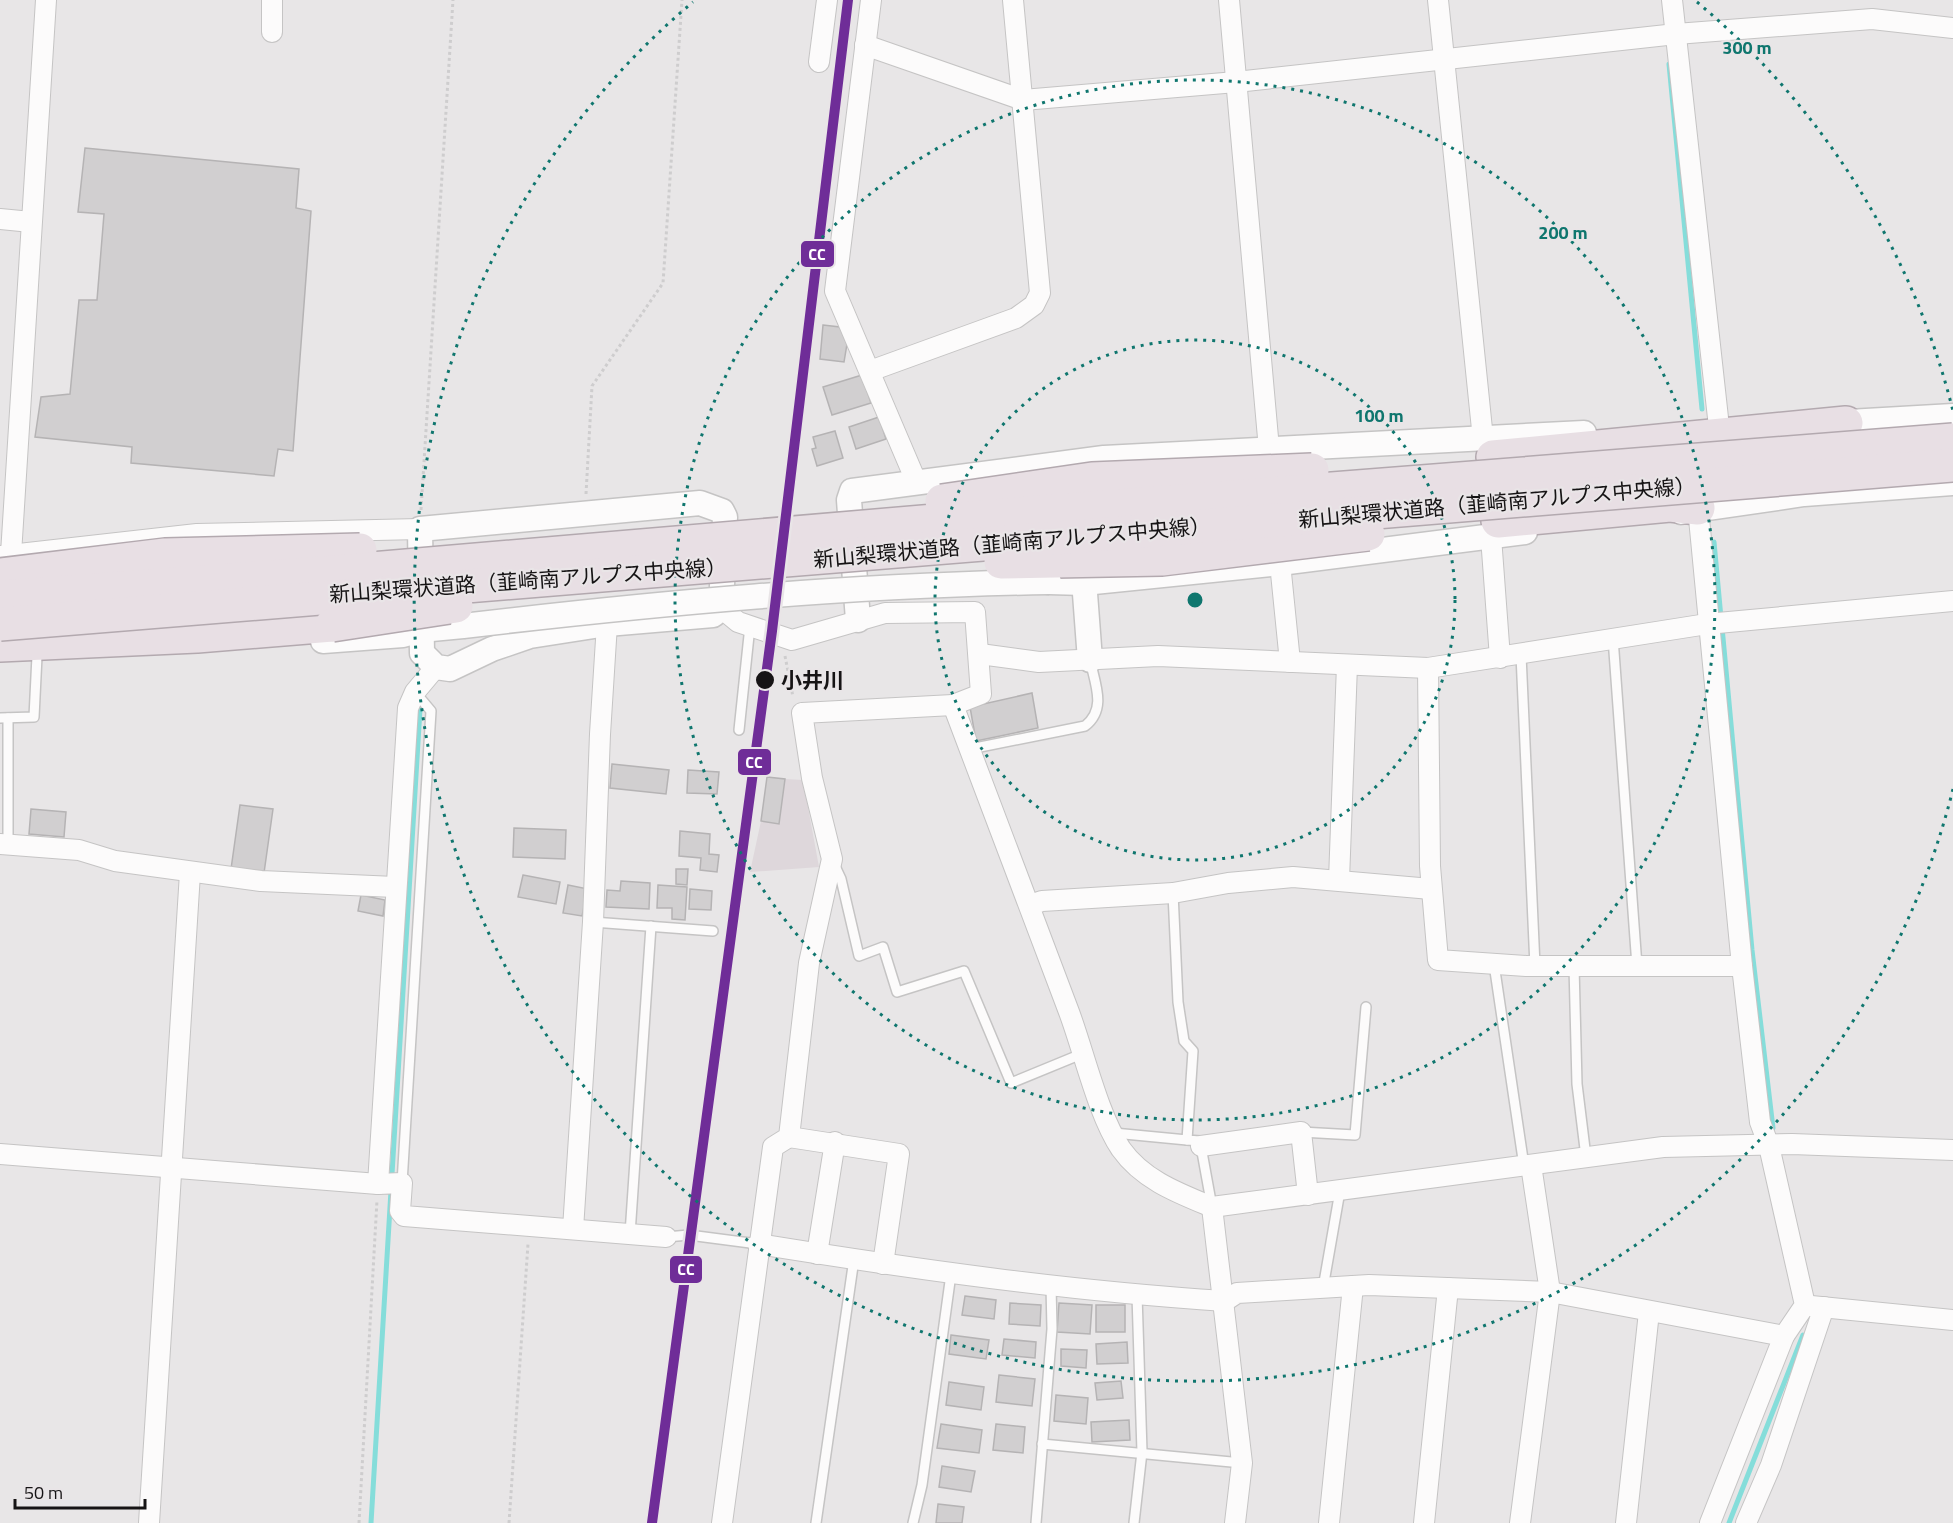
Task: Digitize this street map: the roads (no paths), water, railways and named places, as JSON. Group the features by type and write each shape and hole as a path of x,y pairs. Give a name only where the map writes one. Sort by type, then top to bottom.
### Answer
{"highway":[{"path":"670,557 1039,485 1092,479 1323,469 1488,448 1846,423"},
{"name":"新山梨環状道路（韮崎南アルプス中央線）","path":"0,624 573,577 670,557 1028,513 1953,440"},
{"name":"新山梨環状道路（韮崎南アルプス中央線）","path":"0,597 532,556 670,557 1953,465"},
{"path":"670,557 1162,559 1494,529 1670,505 1713,506"},
{"path":"4,562 231,551 441,548 532,556"},
{"path":"0,645 197,636 332,625 528,595 573,577"}],"street":[{"path":"46,0 4,562 197,534 420,528 700,503 722,511 725,517 721,609"},
{"path":"272,0 272,32"},
{"path":"819,62 827,0"},
{"path":"871,0 835,291 916,481"},
{"path":"870,371 1016,318 1034,305 1040,293 1013,0"},
{"path":"1228,0 1269,449"},
{"path":"858,620 849,500 852,491 1077,461 1269,449 1488,448 1438,0"},
{"path":"1672,0 1668,35 1723,432"},
{"path":"865,45 1023,100 1236,82 1668,35 1872,20 1953,28"},
{"path":"0,219 31,222"},
{"path":"1846,423 1953,416"},
{"path":"1077,461 1090,660"},
{"path":"1746,1523 1771,1465 1815,1306 1760,1122 1742,966 1717,623 1713,506 1804,494 1953,483"},
{"path":"420,528 422,653 436,667 450,669 492,649 530,636 607,624 696,618 713,615 721,609"},
{"path":"0,658 212,649 403,635 421,630 596,610 840,590 936,584 1084,583 1280,563 1494,529 1500,658"},
{"path":"1280,563 1290,662"},
{"path":"980,654 1039,662 1158,656 1428,668 1717,623 1953,601"},
{"path":"721,609 738,622 792,640 885,613 975,612 980,654 981,694 953,705 802,713 812,778 832,859 809,963 789,1137"},
{"path":"573,1229 593,922 600,734 607,624"},
{"path":"1339,880 1347,665"},
{"path":"378,1184 408,708 415,692 436,667"},
{"path":"1428,668 1431,890 1438,960 1535,966 1742,966"},
{"path":"953,705 1114,1133 1121,1148 1143,1172 1168,1189 1212,1207 1680,1146 1868,1146 1953,1150"},
{"path":"4,843 79,850 116,861 261,881 395,887"},
{"path":"150,1523 170,1166 190,873"},
{"path":"1030,905 1052,900 1173,893 1228,882 1282,878 1339,880 1431,890"},
{"path":"1194,1143 1301,1132 1308,1195"},
{"path":"722,1523 758,1244 773,1147 789,1137 835,1142 899,1154 883,1264"},
{"path":"817,1254 835,1142"},
{"path":"0,1154 378,1184 402,1183 400,1211 404,1216 666,1237"},
{"path":"1520,1523 1550,1292 1527,1165"},
{"path":"1212,1207 1225,1301 1242,1463 1235,1523"},
{"path":"758,1244 951,1274 1137,1295 1225,1301 1237,1293 1353,1286 1550,1292 1784,1336"},
{"path":"1329,1523 1353,1286"},
{"path":"1424,1523 1448,1288"},
{"path":"1710,1523 1784,1336 1815,1306 1953,1320"},
{"path":"1626,1523 1649,1312"}],"lane":[{"path":"739,730 750,626"},
{"path":"1613,638 1637,966"},
{"path":"1521,655 1535,966"},
{"path":"4,843 4,718 34,717 37,656"},
{"path":"970,749 1085,726 1096,717 1099,706 1090,660"},
{"path":"402,1183 431,711 415,692"},
{"path":"832,859 841,879 859,956 883,947 897,992 964,971 1011,1083 1084,1053"},
{"path":"1173,893 1178,1002 1184,1041 1193,1051 1194,1143 1212,1207"},
{"path":"593,922 713,931"},
{"path":"630,1234 651,926"},
{"path":"1494,964 1527,1165"},
{"path":"1574,966 1577,1084 1586,1157"},
{"path":"1301,1132 1355,1135 1366,1007"},
{"path":"1114,1133 1194,1143"},
{"path":"1323,1288 1340,1191"},
{"path":"666,1237 689,1235 758,1244"},
{"path":"816,1523 854,1259"},
{"path":"913,1523 922,1485 951,1274"},
{"path":"1036,1523 1052,1329 1051,1286"},
{"path":"1134,1523 1142,1452 1137,1295"},
{"path":"1042,1444 1242,1463"}],"waterway":[{"path":"1669,64 1702,409"},
{"path":"1714,542 1721,618"},
{"path":"1722,627 1752,950 1773,1128"},
{"path":"371,1523 420,709"},
{"path":"1729,1523 1803,1335"}],"place":[{"name":"小井川","path":"765,680"}]}
